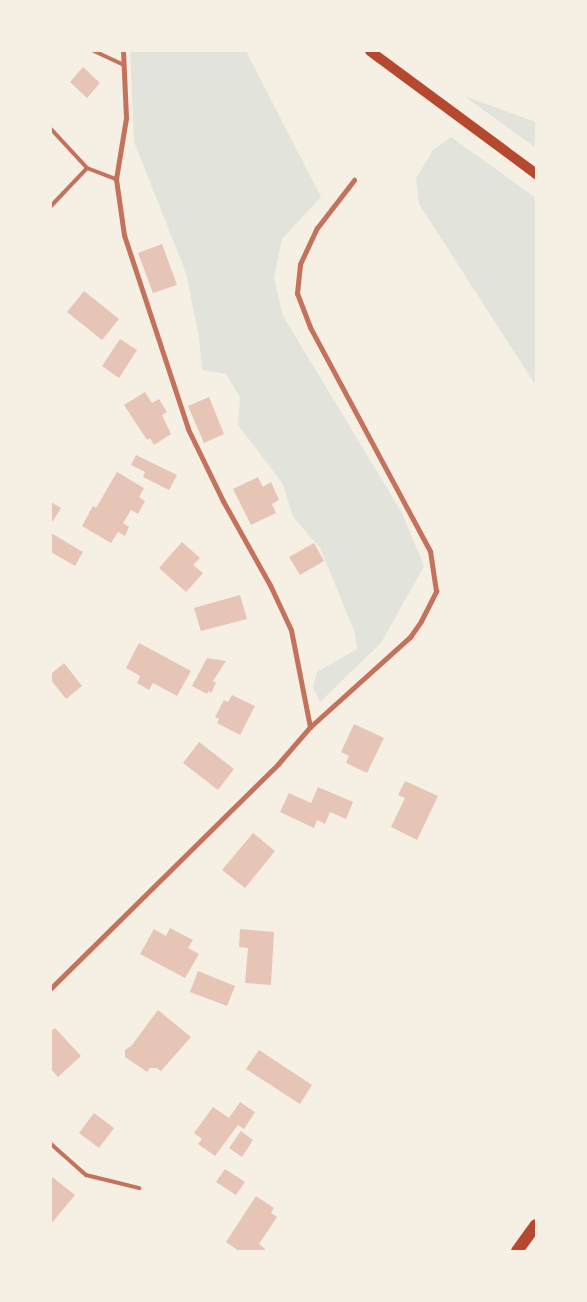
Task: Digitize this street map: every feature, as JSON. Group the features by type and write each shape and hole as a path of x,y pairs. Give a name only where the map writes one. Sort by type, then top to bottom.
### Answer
{"main road":[{"path":"370,51 536,174"},
{"path":"520,1247 536,1219"},
{"path":"520,1247 536,1225"}],"street":[{"path":"123,51 126,118 116,180 124,235 188,429 223,501 270,585 291,630 310,727"},
{"path":"51,988 278,764 310,727 410,637 421,621 436,592 430,552 310,327 297,293 300,264 317,228 354,180"}],"lane":[{"path":"94,51 124,65"},
{"path":"51,129 88,168 116,180"},
{"path":"51,206 88,168"},
{"path":"51,1144 86,1175 139,1188"}],"shaded area":[{"path":"130,51 246,51 321,197 282,239 274,278 283,316 402,513 424,566 381,643 320,702 313,687 317,672 357,649 355,633 320,548 293,517 283,484 238,425 240,397 226,374 202,370 199,338 186,273 134,142"},
{"path":"464,96 536,122 536,148"},
{"path":"451,137 536,198 536,386 419,204 416,178 433,150"}],"building":[{"path":"83,67 100,83 87,98 70,82"},
{"path":"162,244 177,285 153,293 138,253"},
{"path":"84,291 119,319 102,340 67,312"},
{"path":"120,339 137,350 119,378 102,366"},
{"path":"145,392 152,403 159,399 167,412 162,415 171,434 154,445 150,438 147,440 124,405"},
{"path":"209,397 224,434 204,443 188,406"},
{"path":"136,455 177,475 169,490 143,477 145,472 131,465"},
{"path":"117,472 144,488 139,497 145,501 138,514 131,510 123,523 129,527 125,536 118,532 111,543 82,526 93,506 96,508"},
{"path":"258,477 263,487 271,482 279,500 272,504 276,513 251,525 233,489"},
{"path":"51,502 61,508 51,524"},
{"path":"51,533 83,552 75,566 51,552"},
{"path":"182,542 200,558 193,565 203,573 186,592 159,568"},
{"path":"314,543 324,561 300,575 289,557"},
{"path":"240,595 247,619 201,631 194,608"},
{"path":"139,643 191,671 177,696 153,683 149,690 137,683 140,676 126,668"},
{"path":"207,658 226,661 213,681 216,683 211,693 208,691 207,694 192,686"},
{"path":"64,663 82,686 66,699 51,680 51,674"},
{"path":"232,695 255,706 240,735 217,723 219,719 215,717 224,700 228,702"},
{"path":"354,724 384,738 367,773 346,763 349,756 341,752"},
{"path":"199,742 234,769 218,790 183,763"},
{"path":"405,781 438,796 417,840 391,827 405,798 398,795"},
{"path":"318,787 353,802 346,819 330,812 325,824 317,820 314,828 280,812 289,793 311,803"},
{"path":"253,833 275,851 245,888 222,870"},
{"path":"170,928 193,940 188,948 199,954 185,978 140,954 154,929 166,936"},
{"path":"240,929 274,932 271,985 245,983 248,948 239,947"},
{"path":"198,971 235,986 227,1006 190,992"},
{"path":"158,1010 191,1037 161,1071 157,1068 150,1068 147,1072 125,1057 125,1050 132,1045"},
{"path":"55,1028 81,1056 58,1077 51,1069 51,1031"},
{"path":"259,1050 312,1085 300,1104 246,1069"},
{"path":"240,1102 255,1112 244,1129 238,1125 215,1156 198,1144 202,1139 194,1133 213,1107 229,1118"},
{"path":"94,1113 114,1128 99,1148 79,1133"},
{"path":"241,1131 253,1140 242,1157 229,1148"},
{"path":"225,1169 245,1182 236,1195 216,1182"},
{"path":"51,1176 75,1195 51,1224"},
{"path":"256,1196 274,1208 271,1213 277,1217 259,1244 265,1249 264,1251 239,1251 226,1242"}]}
